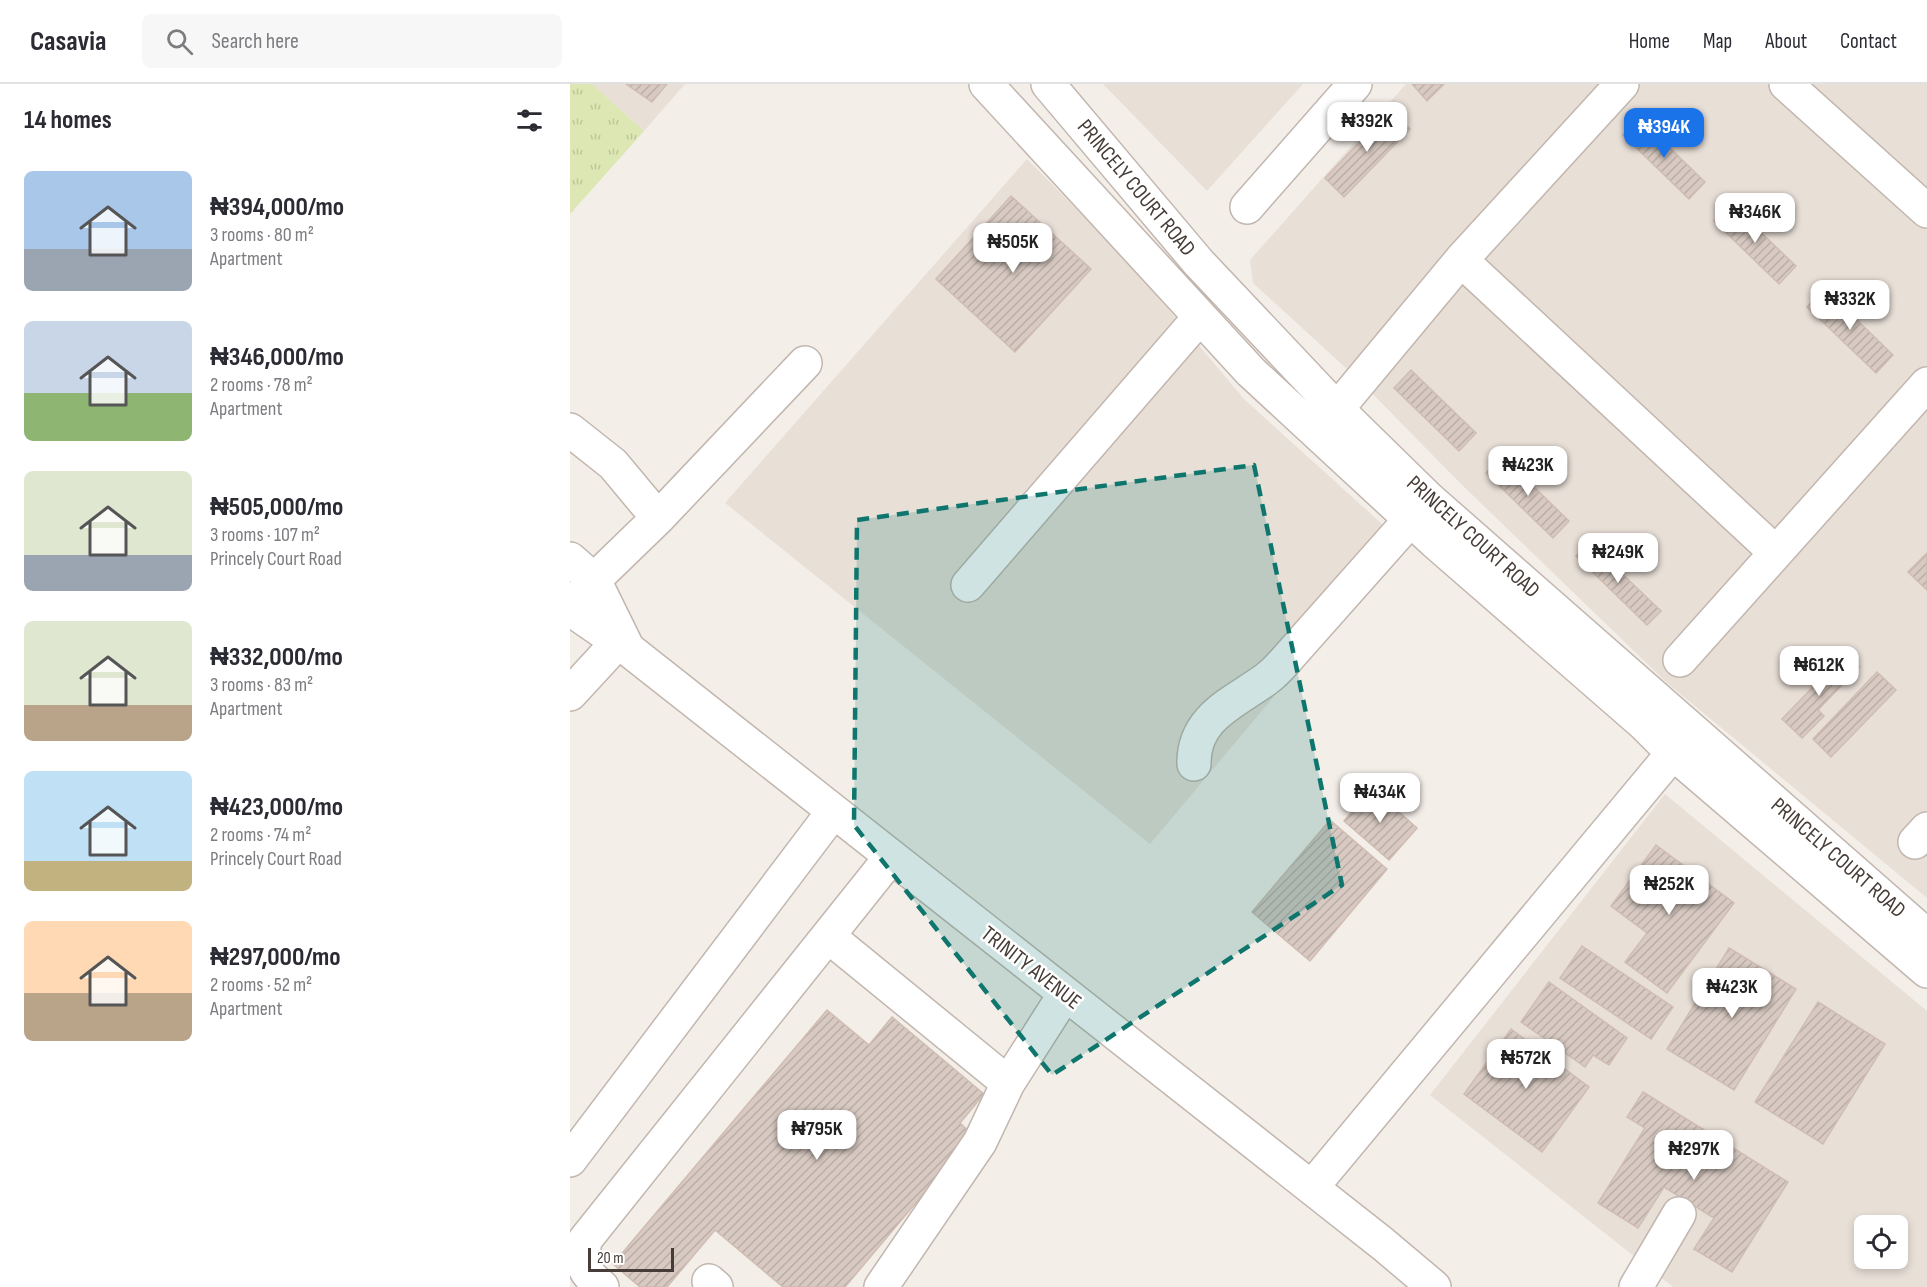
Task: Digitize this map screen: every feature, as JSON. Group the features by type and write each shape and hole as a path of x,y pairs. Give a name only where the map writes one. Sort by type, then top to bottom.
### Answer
{"street":[{"path":"986,84 1251,372 1411,519 1673,753 1927,971"},
{"path":"1247,207 1354,84"},
{"path":"1337,409 1461,260 1622,84"},
{"path":"1786,84 1927,211"},
{"name":"PRINCELY COURT ROAD","path":"1054,91 1199,263 1337,409 1429,500 1927,936"},
{"path":"1461,260 1775,552"},
{"path":"968,585 1200,317"},
{"path":"570,608 582,570 658,518 805,363"},
{"path":"1680,660 1775,552 1921,401"},
{"path":"570,430 613,464 658,518"},
{"path":"1194,764 1198,736 1215,716 1250,688 1265,681 1285,661 1411,519"},
{"path":"570,694 623,646 582,570"},
{"name":"TRINITY AVENUE","path":"570,608 623,646 1311,1187 1434,1287"},
{"path":"1311,1187 1673,753"},
{"path":"570,1160 833,812"},
{"path":"602,1287 588,1276 581,1263 585,1240 891,857"},
{"path":"828,936 1008,1083"},
{"path":"881,1287 980,1142 1008,1083 1065,994"},
{"path":"1636,1287 1679,1214"}],"highlighted area":[{"path":"1254,465 1342,885 1052,1075 854,825 857,520"}],"shaded area":[{"path":"592,84 685,84 644,131"},
{"path":"1103,84 1303,84 1207,191"},
{"path":"1406,84 1927,84 1927,898 1666,682 1459,482 1360,381 1253,283 1250,260"},
{"path":"1027,159 1125,258 1245,400 1403,543 1150,844 725,503"},
{"path":"1665,794 1927,1011 1927,1287 1673,1287 1430,1095"}],"green space":[{"path":"570,84 592,84 644,131 570,214"}],"building":[{"path":"626,84 667,84 652,102"},
{"path":"1412,84 1444,84 1427,101"},
{"path":"1390,110 1410,129 1344,197 1325,178"},
{"path":"1639,118 1705,182 1689,199 1623,135"},
{"path":"1011,196 1091,269 1015,352 936,279"},
{"path":"1731,204 1796,266 1779,284 1714,221"},
{"path":"1825,289 1893,355 1876,373 1807,307"},
{"path":"1411,370 1476,433 1459,451 1394,388"},
{"path":"1502,456 1569,521 1553,538 1486,473"},
{"path":"1589,542 1661,611 1647,625 1576,556"},
{"path":"1927,553 1927,590 1908,572"},
{"path":"1845,654 1859,667 1818,710 1824,716 1802,738 1782,719"},
{"path":"1877,672 1896,690 1831,757 1813,739"},
{"path":"1372,788 1417,828 1389,860 1344,821"},
{"path":"1330,820 1387,869 1310,961 1252,912"},
{"path":"1656,845 1734,903 1667,993 1625,962 1647,933 1611,906"},
{"path":"1582,946 1673,1007 1651,1039 1560,978"},
{"path":"1729,948 1796,989 1734,1090 1667,1049"},
{"path":"1549,982 1627,1038 1609,1065 1593,1055 1585,1067 1521,1022"},
{"path":"1818,1002 1885,1044 1823,1144 1755,1102"},
{"path":"827,1010 869,1045 892,1017 984,1094 960,1123 973,1135 845,1287 783,1287 715,1230 667,1287 640,1287 613,1264"},
{"path":"1511,1029 1589,1087 1542,1152 1464,1094"},
{"path":"1643,1092 1788,1182 1732,1272 1694,1249 1714,1218 1664,1187 1638,1228 1598,1203 1645,1128 1627,1117"}]}
